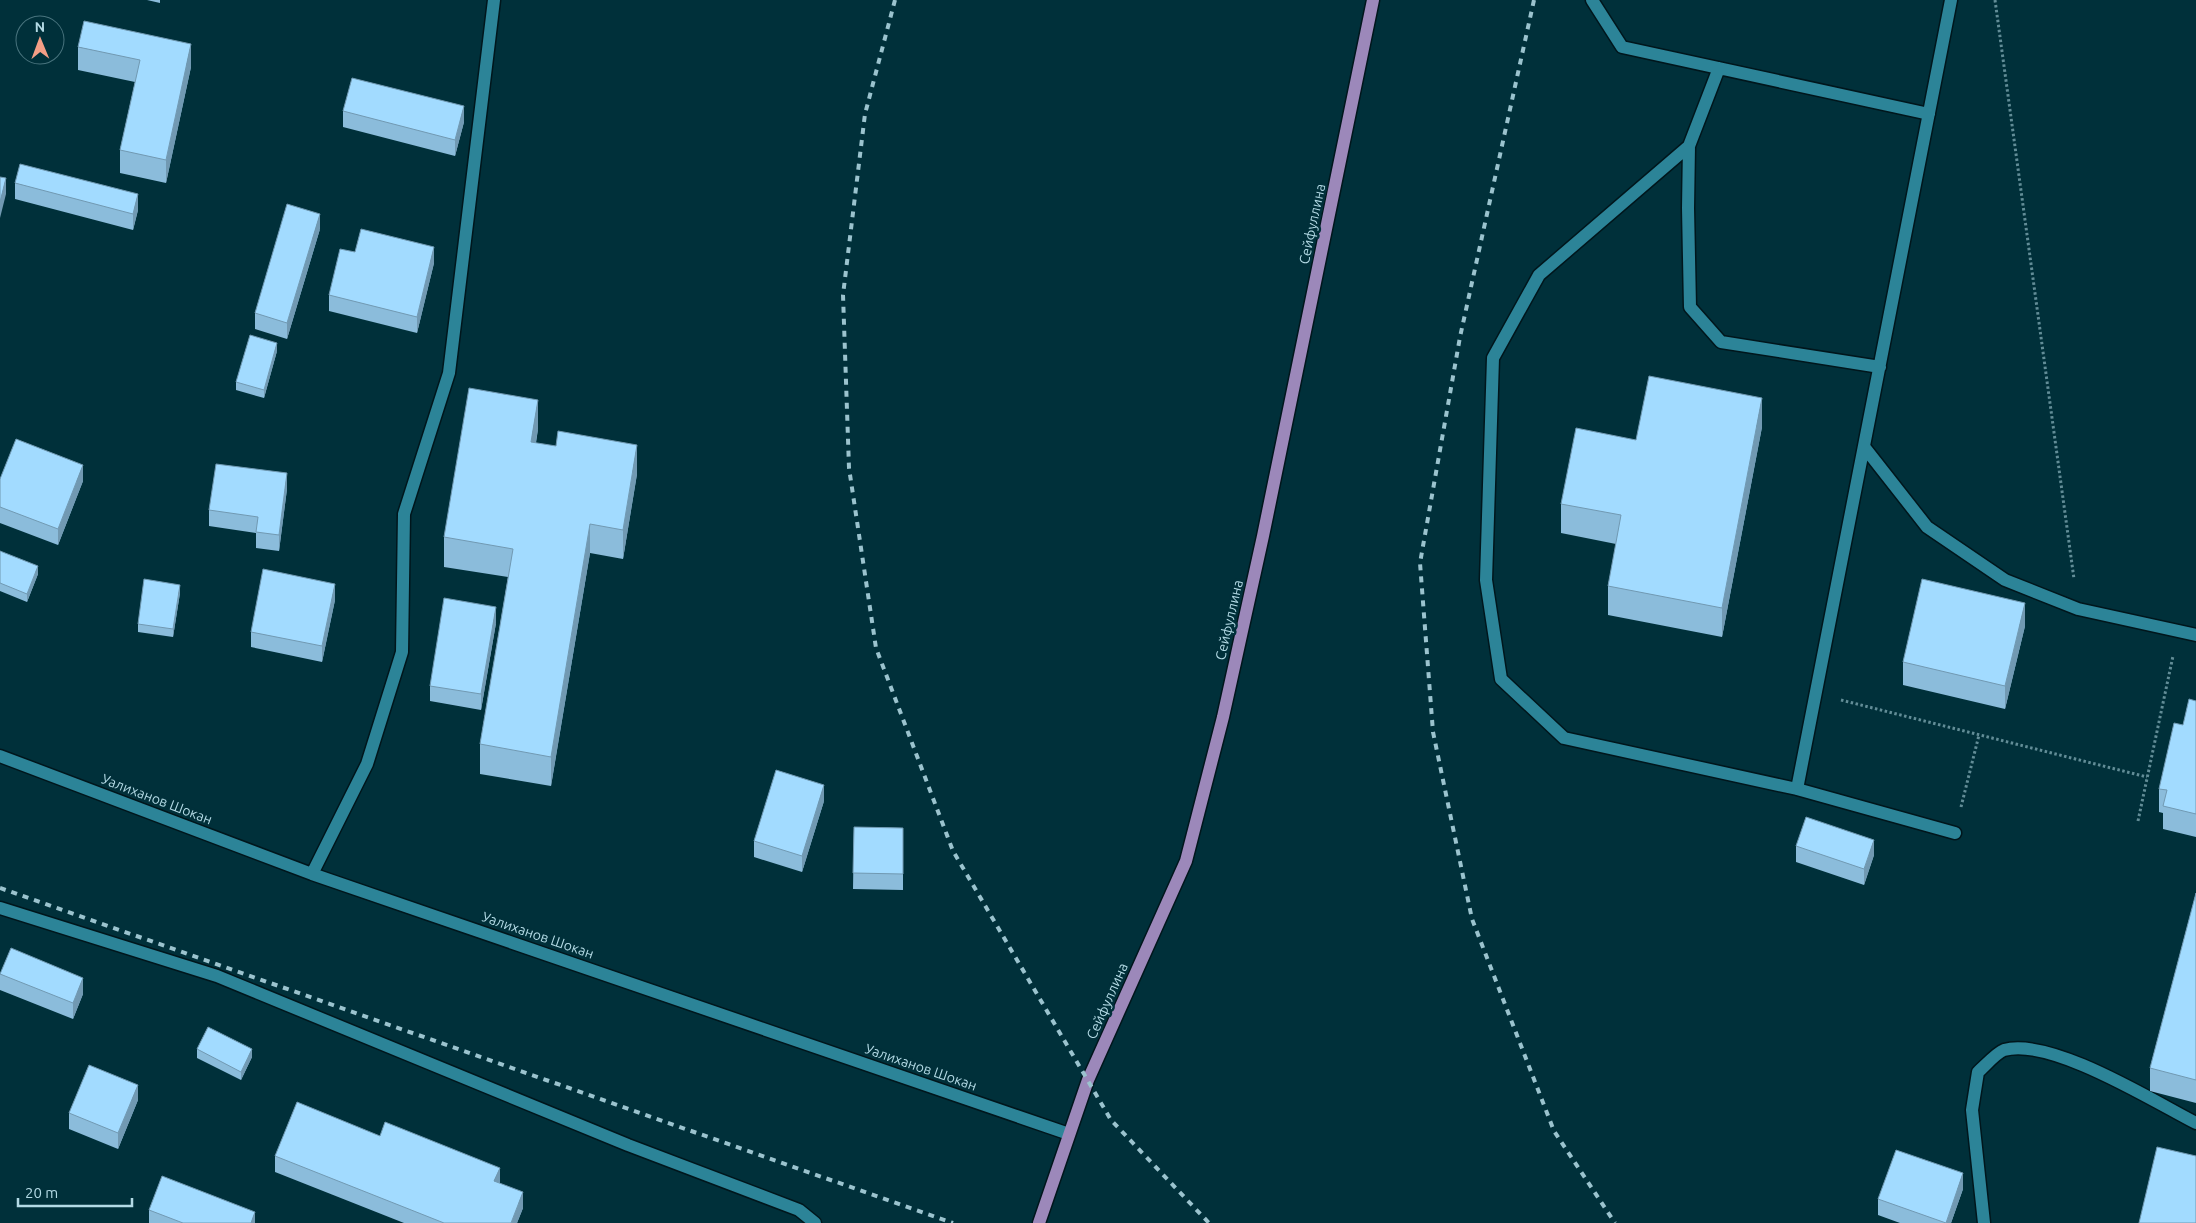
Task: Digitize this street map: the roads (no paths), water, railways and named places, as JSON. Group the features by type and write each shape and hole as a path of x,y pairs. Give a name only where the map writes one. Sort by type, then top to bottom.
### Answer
{"main road":[{"name":"Сейфуллина","path":"1039,1223 1088,1080 1186,861 1223,717 1264,536 1373,0"}],"street":[{"path":"312,874 367,764 402,652 404,514 449,373 494,0"},
{"path":"1592,0 1622,47 1929,114"},
{"path":"1797,789 1951,0"},
{"path":"1720,68 1689,146 1690,306 1721,342 1880,367"},
{"path":"1689,146 1539,275 1493,358 1486,580 1501,679 1564,738 1797,789 1955,833"},
{"path":"1865,448 1927,527 2005,580 2078,608 2196,635"},
{"name":"Уалиханов Шокан","path":"0,756 312,874 1069,1134"},
{"path":"0,908 217,976 628,1145 799,1210 815,1223"},
{"path":"1984,1223 1972,1110 1978,1072 2003,1050 2029,1049 2077,1061 2196,1123"}],"railway":[{"path":"895,0 865,114 843,295 849,468 876,648 953,851 1111,1120 1209,1223"},
{"path":"1534,0 1460,337 1420,563 1433,732 1472,919 1554,1131 1615,1223"},
{"path":"0,888 953,1223"}]}
